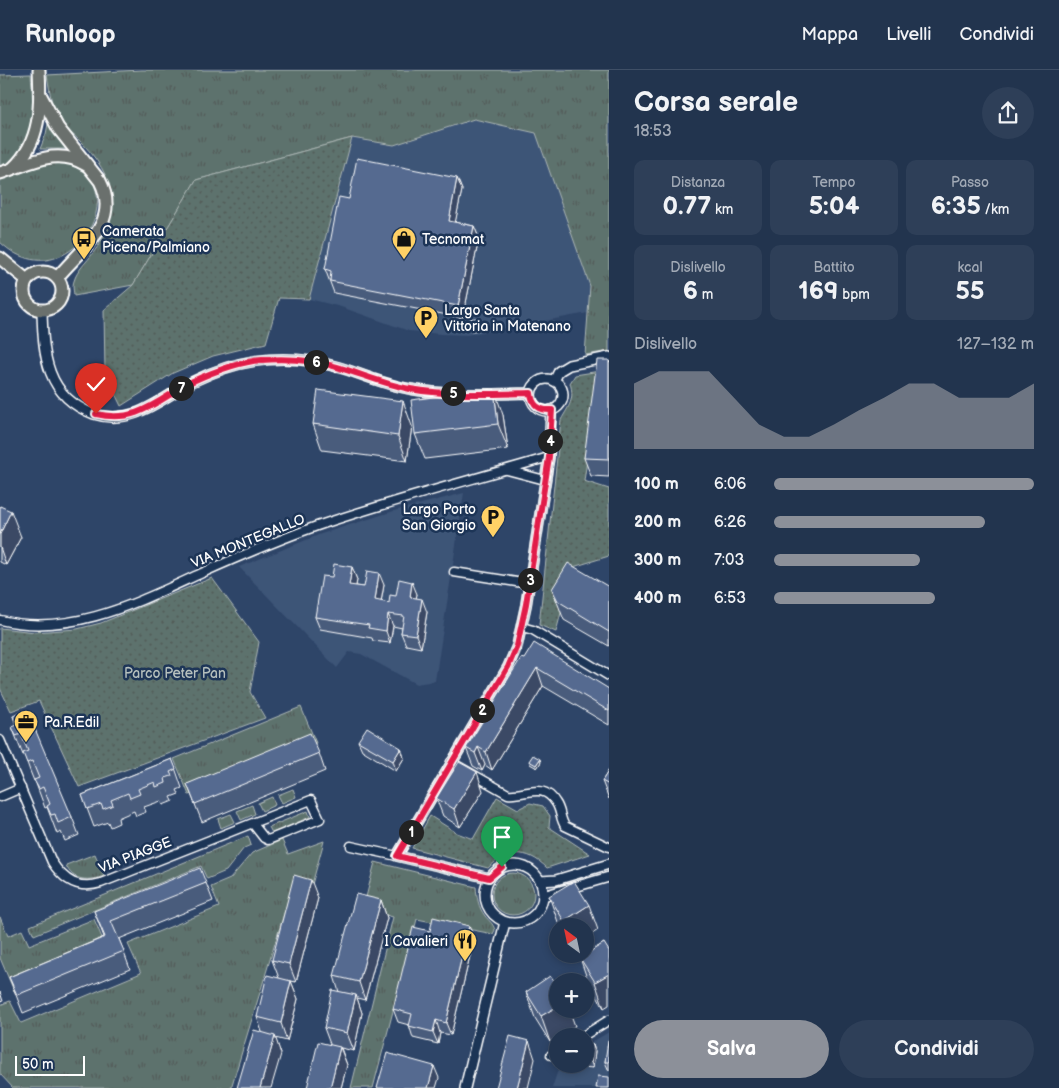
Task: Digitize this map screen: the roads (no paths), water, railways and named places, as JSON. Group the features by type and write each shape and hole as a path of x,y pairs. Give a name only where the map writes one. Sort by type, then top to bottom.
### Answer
{"main road":[{"path":"13,168 23,158 34,138 38,122 39,70"},
{"path":"40,94 58,128 95,174 105,191 107,201 106,210 95,237 57,278"},
{"path":"0,173 36,159 52,156 71,159 88,166"},
{"path":"0,258 27,280"},
{"path":"48,272 57,278 62,289 59,301 50,309 42,311 31,307 24,297 24,285 31,275 48,272"}],"street":[{"path":"42,311 45,356 54,382 63,394 75,404 100,415 120,417 136,414 213,372 237,364 267,360 294,360 324,364 390,385 419,390 462,393 531,393"},
{"path":"554,381 559,371 569,364 609,357"},
{"path":"544,379 554,381 558,384 562,393 560,403 552,410 537,407 533,403 531,393 535,384 544,379"},
{"path":"397,856 508,667 517,646 522,627 549,457 552,410"},
{"name":"VIA MONTEGALLO","path":"0,620 40,625 67,623 98,617 136,603 246,554 308,530 402,499 549,457"},
{"name":"VIA MONTEGALLO","path":"505,470 545,480"},
{"path":"454,572 529,584"},
{"path":"522,627 533,630 609,676"},
{"name":"VIA PIAGGE","path":"0,740 53,863 66,879 80,885 101,883 311,800 320,819 268,840 264,838 253,824"},
{"path":"452,762 508,794 530,791 546,793 556,802 565,826 609,847"},
{"path":"0,797 21,788"},
{"path":"351,846 489,878"},
{"path":"540,881 556,880 609,864"},
{"path":"516,865 529,869 540,881 543,896 540,907 531,918 520,923 505,922 495,917 486,903 485,890 489,878 502,867 516,865"},
{"path":"543,896 609,877"},
{"path":"465,1088 505,922"},
{"path":"594,1029 609,1020"}],"place":[{"name":"Camerata Picena/Palmiano","path":"84,260"},
{"name":"Tecnomat","path":"404,260"},
{"name":"Largo Santa Vittoria in Matenano","path":"426,339"},
{"name":"Largo Porto San Giorgio","path":"493,538"},
{"name":"Pa.R.Edil","path":"26,743"},
{"name":"I Cavalieri","path":"465,962"}],"park label":[{"name":"Parco Peter Pan","path":"175,673"}]}
